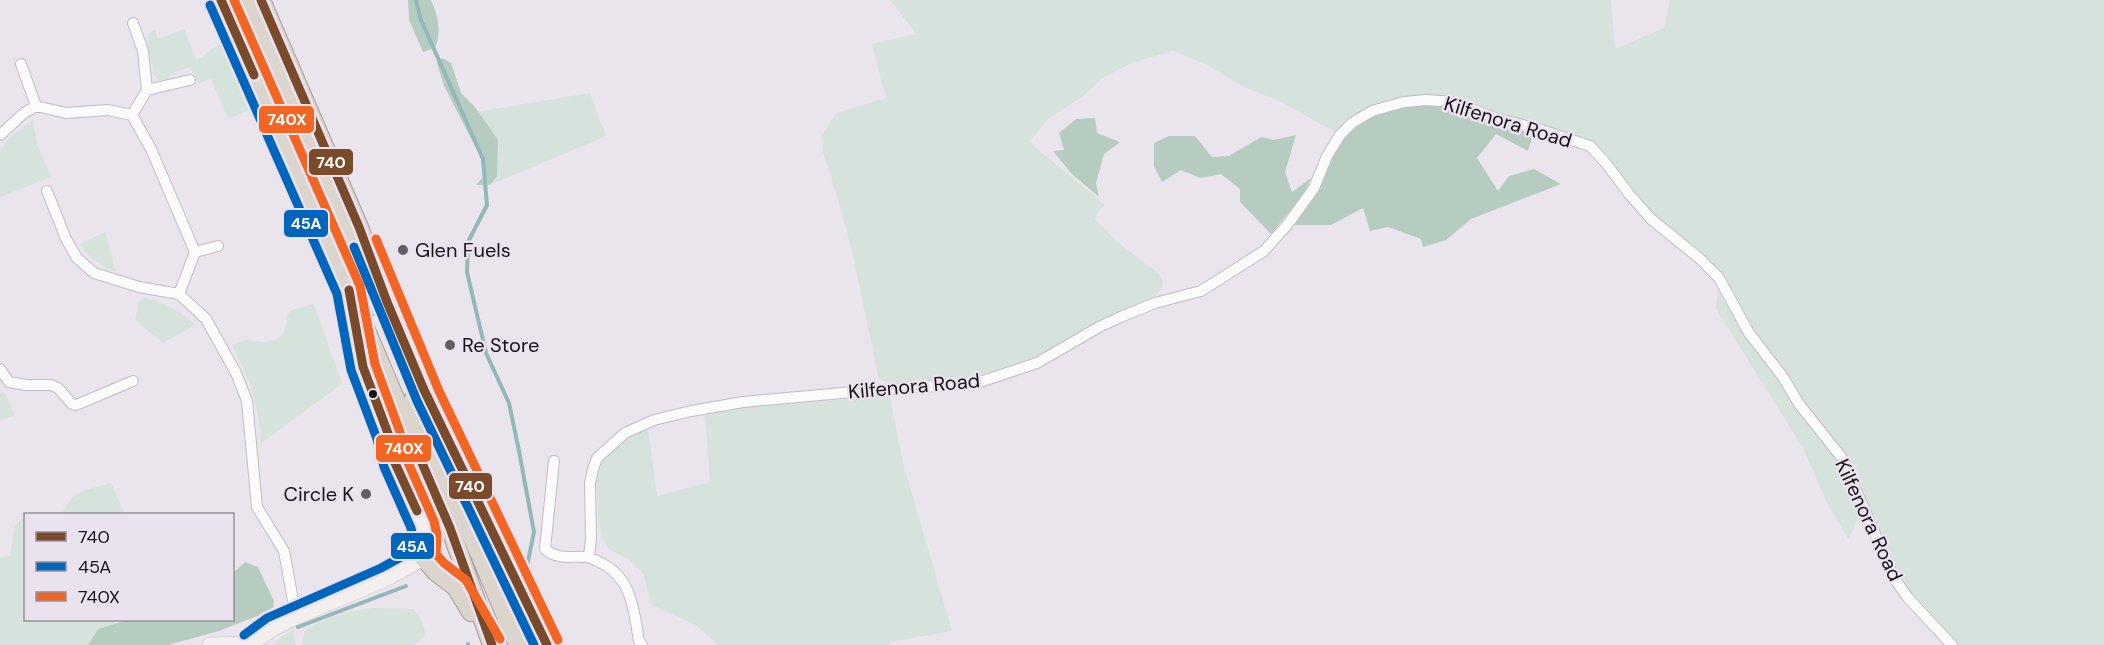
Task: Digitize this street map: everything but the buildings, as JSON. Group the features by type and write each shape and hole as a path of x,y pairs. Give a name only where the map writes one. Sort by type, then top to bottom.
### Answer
{"highway":[{"path":"221,0 450,528 491,645"},
{"path":"244,0 323,177 518,645"},
{"path":"261,0 359,227 424,390 547,645"},
{"path":"360,317 385,410 395,463 401,473"},
{"path":"424,558 436,572 456,587 491,645"}],"main road":[{"path":"210,645 251,644 272,629 296,617 386,579 424,558 425,536 422,524 401,473"}],"street":[{"path":"132,115 147,90 143,51 133,22"},
{"path":"21,64 36,106"},
{"path":"147,90 190,80"},
{"name":"Kilfenora Road","path":"589,556 590,483 597,458 625,434 653,420 691,411 753,401 977,383 1037,363 1099,327 1123,316 1155,303 1201,291 1264,251 1288,224 1314,188 1327,156 1340,135 1352,123 1372,111 1404,102 1427,100 1454,102 1495,118 1590,146 1651,219 1700,258 1719,278 1749,333 1782,376 1799,404 1842,458 1894,578 1908,598 1952,645"},
{"path":"0,135 24,112 36,106 66,112 108,110 132,115 151,149 195,252 179,294"},
{"path":"47,191 66,239 77,258 94,273 139,287 179,294 206,319 236,373 247,401 257,507 284,551 296,617"},
{"path":"195,252 218,246"},
{"path":"0,369 9,382 51,385 58,388 72,404 76,405 133,381"},
{"path":"554,460 545,549 554,556 589,556 614,570 625,584 632,603 639,641 642,645"}],"shaded area":[{"path":"890,0 1611,0 1615,49 1664,28 1670,0 2104,0 2104,645 1952,645 1908,598 1863,508 1848,539 1827,503 1803,448 1716,309 1719,278 1667,233 1590,146 1538,129 1372,111 1340,135 1279,101 1244,87 1207,65 1173,51 1131,63 1103,78 1082,97 1048,119 1029,142 1105,205 1099,210 1095,219 1120,244 1160,275 1163,285 1159,292 1152,299 1070,342 1008,367 973,376 907,384 895,384 879,379 853,256 823,153 822,135 836,113 886,98 872,44 916,34"},
{"path":"184,29 196,60 221,44 249,110 228,119 211,79 199,83 190,67 172,73 166,81 159,81 154,75 147,41 149,33 155,30 158,39"},
{"path":"590,93 606,136 490,185 489,154 469,113"},
{"path":"33,120 37,144 51,177 0,197 0,150 9,138"},
{"path":"105,232 116,272 96,261 80,244"},
{"path":"145,298 172,308 195,325 163,343 135,320 139,302"},
{"path":"314,304 342,384 261,443 258,415 252,392 232,345 246,340 264,342 278,339 284,333 288,314 292,310"},
{"path":"0,392 5,393 15,415 0,420"},
{"path":"890,397 903,463 952,631 890,642 890,645 718,645 696,625 650,604 644,575 630,560 609,549 602,539 599,526 596,472 604,454 619,441 648,428 657,496 710,482 705,413 747,405"},
{"path":"111,483 125,513 62,513 71,499 87,489"},
{"path":"21,519 24,519 24,621 114,621 115,624 98,629 88,645 0,645 0,557 10,556 15,526"},
{"path":"373,608 413,609 423,625 424,636 413,645 302,645 304,631 312,626 337,615"},
{"path":"294,629 295,645 273,645 280,638"}],"green space":[{"path":"408,0 431,0 438,24 435,48 423,52 409,20"},
{"path":"442,58 451,63 461,93 475,107 498,140 497,176 490,185 476,185 483,177 481,158 444,86 437,63"},
{"path":"1427,103 1452,104 1529,133 1532,138 1528,151 1496,134 1477,158 1498,191 1509,176 1534,169 1561,184 1471,219 1446,240 1423,247 1421,239 1388,227 1370,231 1363,208 1331,225 1290,225 1324,164 1359,125 1386,111"},
{"path":"1095,118 1097,133 1120,142 1104,154 1096,183 1099,197 1072,174 1053,151 1064,150 1059,133 1076,119"},
{"path":"1296,135 1285,172 1292,192 1311,178 1304,194 1271,234 1240,202 1240,189 1221,174 1200,178 1181,170 1162,182 1154,166 1154,143 1169,136 1195,136 1212,157 1229,156 1261,137 1274,140"},
{"path":"245,562 258,567 274,601 273,610 219,631 168,645 88,645 98,629 124,621 234,621 234,572"}],"waterway":[{"path":"416,0 421,20 483,159 487,205 468,242 467,272 486,353 509,403 519,451 534,532 526,571"},
{"path":"298,627 406,586"}],"transit line":[{"name":"740","path":"221,0 254,75"},
{"name":"740X","path":"234,0 360,286 375,364 400,432 406,458 434,521 437,535 436,554 466,580 500,639"},
{"name":"740","path":"261,0 359,227 424,390 547,645"},
{"name":"45A","path":"210,5 337,294 351,370 377,439 384,467 413,537 412,551 381,568 267,618 244,635"},
{"name":"740X","path":"376,239 439,391 558,640"},
{"name":"45A","path":"354,247 417,401 534,645"},
{"name":"740","path":"349,290 363,367 389,436 395,463 417,511"},
{"name":"740","path":"422,463 450,528 492,645"}],"place":[{"name":"Glen Fuels","path":"403,250"},
{"name":"Re Store","path":"450,345"},
{"name":"Circle K","path":"366,494"}]}
